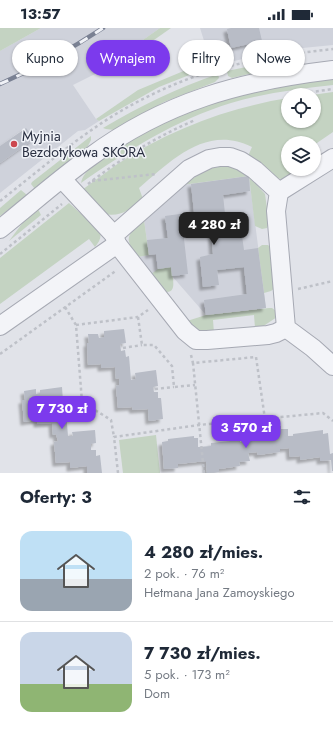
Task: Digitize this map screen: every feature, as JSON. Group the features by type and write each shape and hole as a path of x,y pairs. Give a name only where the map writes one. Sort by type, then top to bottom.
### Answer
{"street":[{"path":"0,229 90,157 121,136 182,104 215,93 282,76 333,70"},
{"path":"0,326 116,239 189,169 209,159 230,157 241,161 255,170 279,192"},
{"path":"286,328 276,211 279,192 333,158"},
{"path":"62,179 116,239 185,331 196,340 268,335 286,328"},
{"path":"286,328 313,348 333,366"}],"path":[{"path":"321,91 333,89"},
{"path":"0,254 112,166 156,138 201,118"},
{"path":"92,181 156,174"},
{"path":"0,354 122,266"},
{"path":"284,292 333,281"},
{"path":"76,325 138,317 153,306"},
{"path":"65,307 76,325 82,402 111,420 118,473"},
{"path":"138,317 142,345"},
{"path":"123,348 154,345 172,366 174,387"},
{"path":"204,473 193,363 256,357 265,419"},
{"path":"155,389 195,385"},
{"path":"114,437 199,425 323,413 333,421"}],"shaded area":[{"path":"41,28 160,28 143,40 86,40 86,76 91,76 73,85 96,119 99,121 85,130 78,131 0,193 0,163 34,139 25,128 0,146 0,51 12,44 12,76 78,76 78,40 20,40"},
{"path":"200,28 333,28 333,45 305,48 305,40 242,40 242,59 234,61 234,40 204,40"},
{"path":"249,176 266,308 206,315 172,276 171,268 151,274 138,257 149,255 144,220 182,185"}],"green space":[{"path":"0,28 41,28 20,40 12,40 12,44 0,51"},
{"path":"160,28 171,28 154,40 143,40"},
{"path":"242,68 242,76 232,78 228,76 234,76 234,70"},
{"path":"178,73 178,76 187,76 159,87 99,121 96,119 138,90"},
{"path":"213,76 218,76 219,78 215,82 164,102 114,130 103,128 131,112 188,85"},
{"path":"333,79 333,85 310,88 281,88 281,92 231,103 191,118 153,137 81,183 85,174 92,166 129,141 170,120 212,103 257,91 292,84"},
{"path":"333,92 333,132 321,140 321,136 281,136 281,176 289,176 286,178 278,179 274,177 248,156 252,147 235,141 219,140 204,143 177,157 139,188 143,199 125,212 110,215 103,214 82,190 116,165 156,141 220,114 265,102 281,99 281,128 321,128 321,94"},
{"path":"91,136 88,146 35,189 31,184 32,182"},
{"path":"229,165 245,172 249,176 182,185 208,169"},
{"path":"249,176 265,194 269,223 267,228 262,229 255,226"},
{"path":"21,190 27,195 0,216 0,208"},
{"path":"69,203 100,231 100,238 97,245 95,247 89,239 0,304 0,258"},
{"path":"38,209 41,215 9,241 24,221"},
{"path":"144,220 149,255 138,257 130,245 129,237 134,229"},
{"path":"262,245 268,245 270,247 275,288 264,293 258,248"},
{"path":"171,267 173,287 170,292 166,292 151,274 158,269"},
{"path":"269,308 276,311 277,317 262,327 255,328 254,315 213,320 214,333 199,333 187,321 206,315"},
{"path":"156,435 160,473 123,473 119,440"}],"building":[{"path":"259,28 262,40 242,40 242,46 234,47 234,40 229,40 227,29"},
{"name":"Myjnia Bezdotykowa SKÓRA","path":"26,128 34,139 0,163 0,146"},
{"path":"249,176 250,191 223,195 226,223 240,221 244,250 258,248 266,308 206,315 204,300 247,294 244,267 217,270 219,285 203,287 200,257 213,254 211,227 183,230 188,274 172,276 171,267 158,269 156,254 149,255 147,240 168,238 165,216 194,212 191,184"},
{"path":"124,329 126,343 120,344 121,351 125,350 126,357 129,356 131,380 136,379 135,373 156,370 158,386 153,387 154,392 158,392 158,398 161,398 163,419 149,421 148,409 133,410 132,407 118,408 116,386 119,385 119,378 116,379 115,367 101,368 101,364 88,365 88,334 98,334 99,338 104,337 104,331"},
{"path":"62,387 63,401 58,402 58,408 62,407 63,414 66,412 68,436 73,436 72,432 95,430 96,443 91,444 91,450 96,450 96,456 100,455 102,473 87,473 87,466 70,468 70,462 56,463 54,442 58,441 56,434 53,435 52,423 37,424 37,420 24,422 22,400 25,400 24,391 36,389 36,394 40,393 40,390"},
{"path":"281,426 281,429 288,429 288,436 323,430 323,434 328,433 330,454 333,453 333,471 331,460 320,461 320,457 300,460 300,456 290,457 289,448 280,449 280,452 258,455 257,452 248,453 250,461 239,462 240,466 219,469 219,472 207,473 206,461 178,464 178,468 164,469 162,442 168,441 168,439 194,436 194,438 198,438 198,447 211,446 211,443 240,440 240,442 246,441 245,433 251,432 251,430"}],"railway":[{"path":"0,84 53,58 103,28"}],"place":[{"name":"Myjnia Bezdotykowa SKÓRA","path":"14,144"}]}
